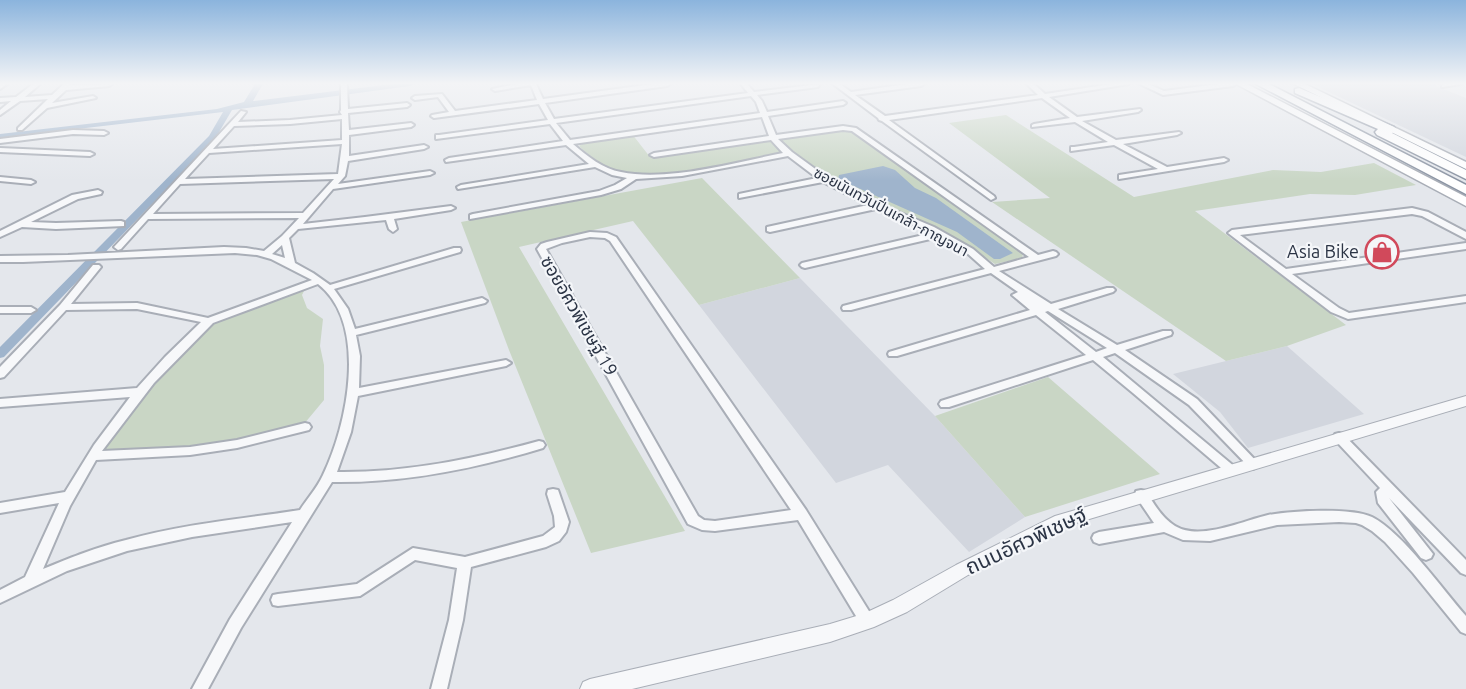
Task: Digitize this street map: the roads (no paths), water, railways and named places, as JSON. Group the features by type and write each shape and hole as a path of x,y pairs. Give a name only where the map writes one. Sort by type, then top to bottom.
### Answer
{"highway":[{"path":"1323,116 1466,190"},
{"path":"1354,116 1466,175"},
{"path":"1362,116 1390,129"},
{"path":"1396,166 1466,197"}],"main road":[{"path":"1301,116 1466,202"},
{"path":"1390,129 1466,166"}],"street":[{"path":"20,129 34,116"},
{"path":"118,247 239,116"},
{"path":"232,124 290,122 321,116"},
{"path":"266,255 285,238 341,176 346,138 343,116"},
{"path":"549,116 568,143 596,165 622,175 675,174 789,154"},
{"path":"439,137 593,116"},
{"path":"449,160 749,116"},
{"name":"ซอยนันทวันปิ่นเกล้า-กาญจนา","path":"765,116 773,138 789,154 824,179 876,206 940,234 969,251 1003,279 1011,290 1140,364 1193,402 1253,464"},
{"path":"877,116 991,198"},
{"path":"881,119 901,116"},
{"path":"1074,116 1164,169"},
{"path":"1035,126 1091,116"},
{"path":"209,151 346,138 411,125"},
{"path":"654,155 843,128 854,129 1036,258"},
{"path":"0,141 73,132 104,133"},
{"path":"1074,149 1177,133"},
{"path":"345,159 424,147"},
{"path":"0,150 90,154"},
{"path":"1122,177 1224,160"},
{"path":"460,187 596,165"},
{"path":"332,187 430,172"},
{"path":"177,182 341,176"},
{"path":"472,217 601,193 618,187 636,176"},
{"path":"0,179 31,182"},
{"path":"742,196 824,179"},
{"path":"0,234 75,197 98,192"},
{"path":"770,229 876,206"},
{"path":"295,227 451,208"},
{"path":"1466,236 1425,214 1412,211 1232,233 1335,310 1348,316 1466,299"},
{"path":"146,216 307,214"},
{"path":"389,217 393,229"},
{"path":"21,223 56,226 121,224"},
{"path":"805,265 940,234"},
{"name":"ซอยอัศวพิเชษฐ์ 19","path":"801,514 715,526 702,525 693,520 541,249 544,246 587,235 609,235 801,514 867,621"},
{"path":"285,238 291,266"},
{"path":"1284,272 1466,246"},
{"path":"31,580 69,496 94,456 140,392 178,349 209,321 323,285 457,250"},
{"path":"0,259 214,251 266,255 291,266 323,285 348,318 354,393 341,445 329,477 233,627 200,689"},
{"path":"847,308 1053,254"},
{"path":"0,374 63,307 96,267"},
{"path":"893,354 1110,290"},
{"path":"351,333 482,301"},
{"path":"63,307 137,306 209,321"},
{"path":"0,310 30,310"},
{"name":"ซอยนันทวันปิ่นเกล้า-กาญจนา","path":"1043,310 1094,356 1231,470"},
{"path":"945,404 1167,333"},
{"path":"354,393 506,363"},
{"path":"0,403 140,392"},
{"name":"ถนนอัศวพิเชษฐ์","path":"590,689 819,636 867,621 900,606 1017,540 1060,521 1141,495 1466,401"},
{"path":"94,456 190,451 237,444 305,427"},
{"path":"1339,437 1466,568"},
{"path":"329,477 362,478 409,475 494,458 539,445"},
{"path":"1389,489 1382,492 1383,499 1426,554"},
{"path":"278,600 360,590 413,554 465,563 558,536 563,522 553,494"},
{"path":"1141,495 1166,526 1181,534 1207,536 1264,522 1294,518 1342,516 1361,519 1375,526 1466,627"},
{"path":"0,508 69,496"},
{"path":"0,597 31,580 126,546 177,535 303,515"},
{"path":"1099,538 1166,526"},
{"path":"439,689 454,631 465,563"}],"water":[{"path":"883,166 895,170 915,188 936,198 1013,253 1000,259 994,259 957,232 838,179 839,175"}],"waterway":[{"path":"0,136 172,116"},
{"path":"0,354 212,137 225,116"}],"place":[{"name":"Asia Bike","path":"1382,252"}]}
